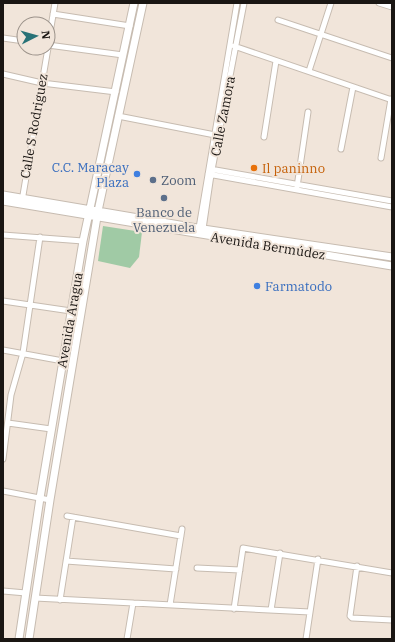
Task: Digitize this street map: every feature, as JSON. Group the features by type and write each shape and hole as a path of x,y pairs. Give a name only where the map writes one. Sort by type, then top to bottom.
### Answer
{"street":[{"name":"Calle S Rodriguez","path":"53,14 55,3"},
{"name":"Avenida Aragua","path":"19,639 51,429 83,240 134,3"},
{"name":"Avenida Aragua","path":"29,639 50,500 97,215 143,3"},
{"name":"Calle Zamora","path":"201,228 237,3"},
{"name":"Calle Zamora","path":"216,135 237,47 244,3"},
{"path":"309,71 331,3"},
{"path":"379,3 389,5"},
{"path":"53,14 130,26"},
{"path":"278,20 392,58"},
{"path":"3,39 16,40"},
{"path":"230,45 391,99 381,158"},
{"path":"56,47 124,55"},
{"name":"Calle S Rodriguez","path":"22,201 46,56"},
{"path":"264,137 276,61"},
{"path":"3,74 42,83 116,92"},
{"path":"341,149 353,87"},
{"path":"296,187 308,112"},
{"path":"118,116 216,135"},
{"path":"210,172 296,187 392,201"},
{"path":"296,187 392,207"},
{"name":"Avenida Bermúdez","path":"3,195 22,201 97,215 392,266"},
{"name":"Avenida Bermúdez","path":"3,201 22,201"},
{"name":"Avenida Bermúdez","path":"97,215 201,228 392,257"},
{"path":"3,235 83,240"},
{"path":"3,459 11,395 23,353 40,237"},
{"path":"289,249 290,242"},
{"path":"3,301 71,311"},
{"path":"3,350 62,361"},
{"path":"8,423 51,429"},
{"path":"3,491 50,500"},
{"path":"60,600 66,562 70,516 181,536"},
{"path":"170,605 182,529"},
{"path":"234,609 244,548 392,572"},
{"path":"271,610 280,553"},
{"path":"306,639 318,560"},
{"path":"66,562 176,569"},
{"path":"357,566 350,616 352,618 392,620"},
{"path":"197,568 240,570"},
{"path":"3,591 26,593"},
{"path":"35,598 310,612"},
{"path":"127,639 133,604"}],"green space":[{"path":"103,226 142,232 139,257 130,268 98,261"}],"place":[{"name":"Il paninno","path":"254,168"},
{"name":"C.C. Maracay Plaza","path":"137,174"},
{"name":"Zoom","path":"153,180"},
{"name":"Banco de Venezuela","path":"164,198"},
{"name":"Farmatodo","path":"257,286"}]}
